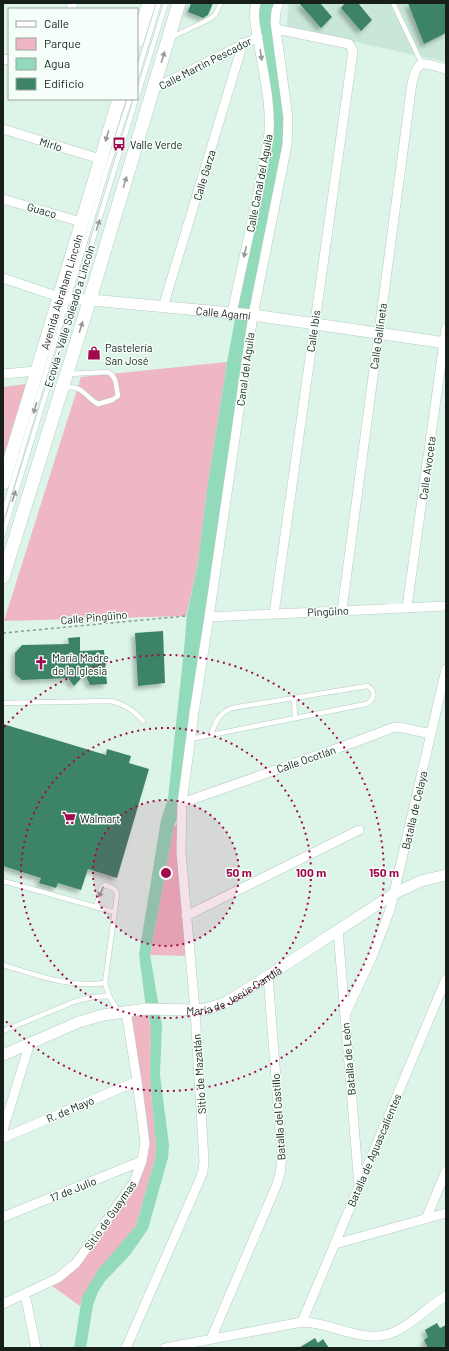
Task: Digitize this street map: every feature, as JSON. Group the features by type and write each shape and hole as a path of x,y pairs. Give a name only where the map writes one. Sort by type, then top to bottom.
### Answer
{"main road":[{"path":"138,39 149,3"},
{"path":"3,577 90,299 179,3"},
{"name":"Avenida Abraham Lincoln","path":"3,484 36,371 67,298 81,222 119,100"}],"street":[{"name":"Calle Canal del Águila","path":"234,314 270,124 255,17 256,3"},
{"name":"Canal del Aguila","path":"194,713 209,618 250,315 284,158 288,130 288,118 275,22 279,3"},
{"name":"Calle Ibis","path":"274,614 352,49 349,44 276,29"},
{"name":"Calle Martín Pescador","path":"153,89 243,43 258,37"},
{"name":"Calle Garza","path":"163,307 243,43"},
{"path":"421,64 446,69"},
{"name":"Calle Gallineta","path":"342,610 412,83 416,68 421,64"},
{"name":"Mirlo","path":"3,129 100,159"},
{"name":"Guaco","path":"3,199 81,222"},
{"name":"Calle Agamí","path":"3,278 67,298 250,315 445,343"},
{"name":"Calle Avoceta","path":"407,607 446,328"},
{"path":"3,374 36,371"},
{"name":"Pingüino","path":"209,618 342,610 446,606"},
{"name":"Batalla de Celaya","path":"345,1015 382,933 395,892 446,674"},
{"name":"Sitio de Mazatlán","path":"126,1348 203,1171 204,1161 195,1010 181,852 182,803 194,713"},
{"name":"Calle Ocotlán","path":"182,803 392,728 399,727 431,734"},
{"path":"186,916 358,830"},
{"name":"María de Jesús Candía","path":"3,1055 79,1022 122,1012 161,1008 195,1010 211,1008 225,1003 395,892 421,881 446,875"},
{"name":"Batalla de León","path":"338,930 359,1187"},
{"name":"Batalla del Castillo","path":"211,1339 277,1184 281,1165 282,1156 268,976"},
{"name":"Batalla de Aguascalientes","path":"302,1322 446,978"},
{"name":"Sitio de Guaymas","path":"3,1304 58,1278 76,1264 131,1187 139,1172 145,1143 137,1081 122,1012"},
{"path":"3,1130 30,1043"},
{"name":"R. de Mayo","path":"3,1138 137,1081"},
{"name":"17 de Julio","path":"3,1217 142,1161"},
{"path":"426,1219 446,1171"},
{"path":"335,1244 446,1213"},
{"path":"25,1294 36,1348"},
{"path":"165,1348 302,1322 310,1322 361,1336 386,1335 403,1328 444,1299"}],"lane":[{"path":"138,72 159,3"},
{"name":"Ecovía - Valle Soleado a Lincoln","path":"138,95 166,3"},
{"path":"168,39 212,18 218,12 220,3"},
{"path":"393,3 421,64"},
{"path":"3,514 67,298 130,100"},
{"name":"Ecovía - Valle Soleado a Lincoln","path":"3,534 67,298 115,172 136,100"},
{"path":"62,386 83,391 90,400 98,404 112,400 118,396 114,376 108,372 67,374"},
{"path":"190,739 366,704 372,700 374,696 373,691 367,686 228,710 224,712 217,720 210,735"},
{"path":"294,698 295,718"},
{"path":"3,703 111,701 122,704 134,711 143,721"},
{"path":"3,881 114,912"},
{"path":"96,907 102,887 106,885 114,888 117,892 105,983 109,996 122,1012"},
{"path":"3,965 67,983 86,985 105,983"},
{"path":"3,1031 76,1001 93,997 109,996"}],"path":[{"name":"Calle Pingüino","path":"3,633 186,616"}],"shaded area":[{"path":"289,3 446,3 446,62 287,27"}],"green space":[{"path":"227,362 207,490 198,563 186,616 4,621 81,377"},
{"path":"26,384 3,458 3,387"},
{"path":"181,824 190,956 150,955 174,826"},
{"path":"146,1009 151,1027 150,1076 156,1147 155,1159 136,1226 82,1297 80,1306 48,1283 58,1278 124,1198 144,1153 126,1011"}],"water":[{"path":"256,3 279,3 276,11 288,118 259,280 182,803 174,826 150,955 162,1025 160,1075 169,1145 168,1158 148,1229 130,1255 105,1281 98,1292 93,1305 86,1348 74,1348 82,1297 98,1270 136,1226 155,1159 156,1147 150,1076 151,1027 145,1001 139,954 161,820 168,798 187,614 198,563 207,490 227,362 268,143"}],"building":[{"path":"191,3 213,3 208,15 203,18 188,12"},
{"path":"299,3 320,3 332,17 321,28"},
{"path":"345,3 358,3 372,20 361,31 341,8"},
{"path":"408,3 446,3 446,33 424,44"},
{"path":"163,631 165,683 138,686 135,633"},
{"path":"80,637 80,651 104,650 107,684 90,685 85,674 74,686 68,678 22,680 15,674 15,653 22,645 69,644 68,638"},
{"name":"Walmart","path":"3,724 106,755 107,749 131,756 129,763 149,769 117,878 88,869 81,890 58,883 56,888 39,883 41,878 3,866"},
{"path":"437,1323 440,1328 446,1325 446,1348 428,1348 424,1340 428,1337 425,1330"},
{"path":"315,1338 318,1343 323,1339 329,1348 299,1348"}],"place":[{"name":"Valle Verde","path":"119,144"},
{"name":"Pastelería San José","path":"94,353"},
{"name":"María Madre de la Iglesia","path":"41,663"},
{"name":"Walmart","path":"69,818"}]}
